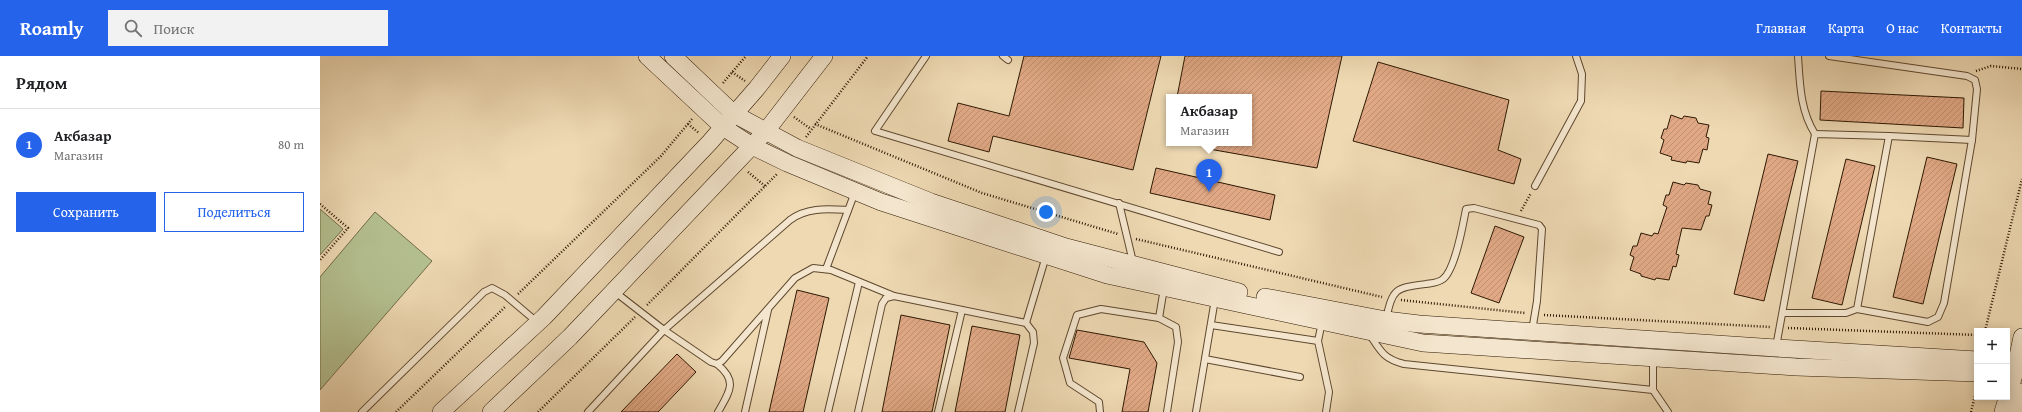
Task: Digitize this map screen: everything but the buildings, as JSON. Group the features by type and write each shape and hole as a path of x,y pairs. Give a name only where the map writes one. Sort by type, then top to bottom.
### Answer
{"street":[{"path":"647,56 723,127 752,146 787,163 882,202 1108,275 1423,342 1796,366 1974,373"},
{"path":"673,56 734,114 797,148 931,202 1066,247 1241,293 1386,320 1532,332 1974,360"},
{"path":"441,412 538,322 723,127 782,56"},
{"path":"491,412 570,337 752,146 766,131 824,56"},
{"path":"2003,412 2022,337"},
{"path":"2016,412 2022,392"}],"lane":[{"path":"926,56 875,131 1279,252"},
{"path":"1002,56 1008,60"},
{"path":"1535,186 1581,101 1582,74 1576,56"},
{"path":"1776,348 1815,134 1807,121 1800,98 1798,56"},
{"path":"1783,313 1846,313 1857,309 1928,322 1938,317 1944,303 1972,140 1977,89 1975,80 1967,76 1829,56"},
{"path":"1815,134 1972,140"},
{"path":"1857,309 1889,136"},
{"path":"826,269 855,191"},
{"path":"1119,203 1133,264"},
{"path":"1386,320 1390,299 1395,292 1404,287 1436,282 1444,278 1451,268 1466,209 1474,208 1539,225 1542,229 1535,314 1532,332"},
{"path":"588,412 664,330 797,215 817,209 848,210"},
{"path":"1026,323 1046,254"},
{"path":"716,364 722,361 795,278 813,268 826,269 894,296 1026,323 1033,332 1034,343 1018,412"},
{"path":"828,412 859,282"},
{"path":"1159,318 1164,287"},
{"path":"362,412 484,292 492,288 512,300 538,322"},
{"path":"613,291 664,330 726,372 730,379 730,386 727,396 718,412"},
{"path":"858,412 882,304 886,298 894,296"},
{"path":"1196,412 1216,298"},
{"path":"745,412 768,309"},
{"path":"1100,412 1099,402 1070,383 1063,358 1077,315 1088,311 1101,309 1159,318 1176,327 1178,342 1167,412"},
{"path":"938,412 962,310"},
{"path":"1322,321 1318,342 1329,392 1326,412"},
{"path":"1211,325 1318,342"},
{"path":"1367,331 1382,354 1390,361 1404,364 1653,390"},
{"path":"1653,357 1653,390 1668,412"},
{"path":"1205,359 1300,376"}],"path":[{"path":"713,94 746,56"},
{"path":"797,148 868,56"},
{"path":"1967,76 1981,68 1990,66 2022,69"},
{"path":"396,412 661,156 701,108"},
{"path":"815,124 982,193 1127,237 1390,299 1535,314 1780,328 1974,335"},
{"path":"538,412 758,194 787,163"},
{"path":"1986,328 2022,179"},
{"path":"1519,220 1523,206 1535,186"},
{"path":"320,204 348,228 320,260"},
{"path":"1972,412 1974,400"}],"green space":[{"path":"320,209 343,229 320,255"},
{"path":"375,212 432,261 320,390 320,277"}],"place":[{"name":"Акбазар","path":"1209,192"}]}
